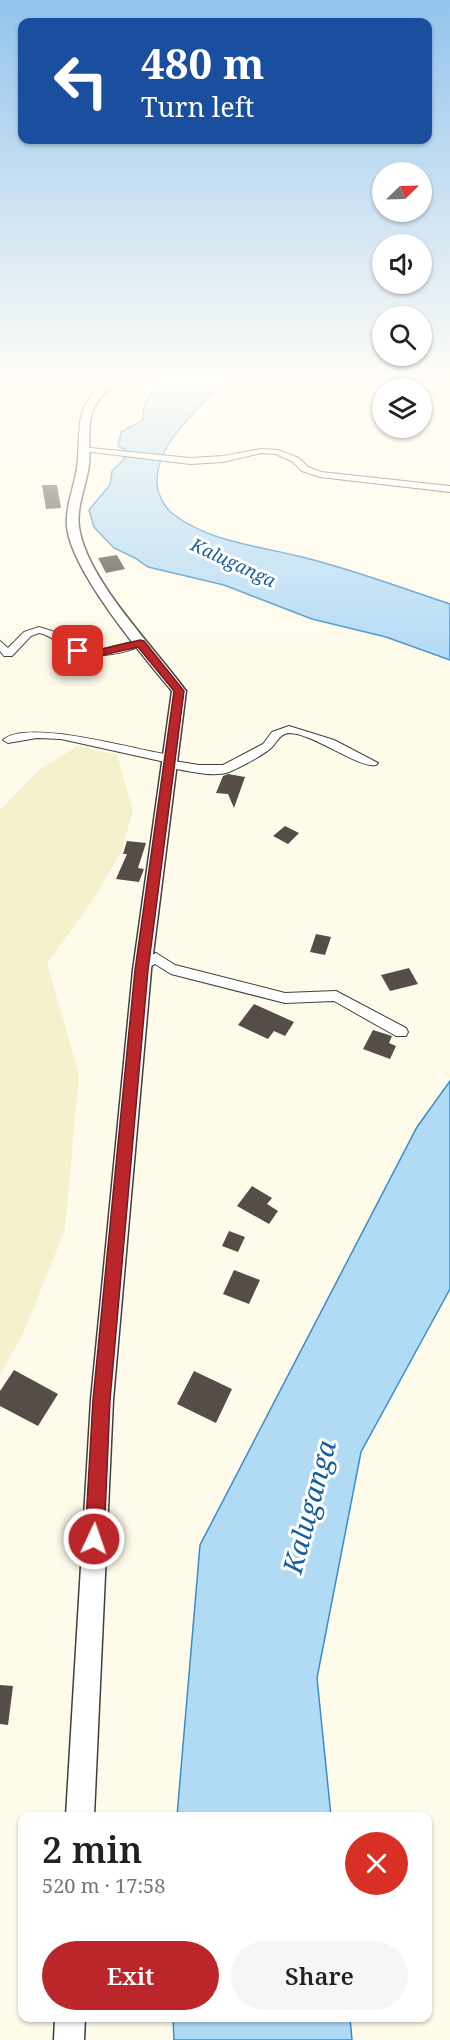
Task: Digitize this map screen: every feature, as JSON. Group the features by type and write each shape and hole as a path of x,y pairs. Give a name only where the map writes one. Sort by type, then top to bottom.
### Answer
{"street":[{"path":"80,1812 102,1400 142,965 179,691 140,643 77,546 72,528 82,476"},
{"path":"339,476 450,489"},
{"path":"0,644 8,654 25,636 39,628 66,641 78,651 94,654 140,643"},
{"path":"8,740 37,735 61,736 199,770 225,769 267,746 276,734 289,729 330,742 372,763"},
{"path":"142,965 156,958 171,969 285,998 336,996 401,1032"},
{"path":"69,2040 70,2022"}],"shaded area":[{"path":"78,746 117,755 133,811 120,854 92,901 47,964 79,1074 65,1230 22,1336 0,1374 0,810 39,770"}],"water":[{"name":"Kaluganga","path":"111,476 158,476 159,492 167,508 202,531 252,546 339,567 450,604 450,660 386,637 312,619 224,585 148,567 114,548 94,527 89,510 110,485"},
{"name":"Kaluganga","path":"450,1081 450,1289 361,1452 317,1678 331,1812 177,1812 200,1545 417,1127"},
{"path":"173,2022 350,2022 352,2040 174,2040"}],"building":[{"path":"42,485 57,485 61,508 46,509"},
{"path":"117,555 125,569 106,573 98,558"},
{"path":"228,774 245,777 234,808 228,794 216,793 223,776"},
{"path":"285,826 299,833 288,844 273,836"},
{"path":"127,841 146,843 138,868 144,869 139,882 116,879 127,854 123,854"},
{"path":"316,934 331,937 325,955 310,952"},
{"path":"409,968 418,984 390,991 381,975"},
{"path":"254,1004 294,1022 285,1036 274,1031 268,1039 238,1025"},
{"path":"373,1030 392,1036 389,1043 396,1046 390,1059 363,1049"},
{"path":"252,1186 272,1198 267,1204 278,1211 269,1224 237,1206"},
{"path":"229,1231 245,1237 238,1252 222,1246"},
{"path":"234,1270 260,1280 249,1304 223,1294"},
{"path":"14,1370 58,1394 38,1426 0,1406 0,1391"},
{"path":"194,1371 232,1389 216,1423 177,1404"},
{"path":"0,1685 13,1686 8,1725 0,1724"}],"route":[{"path":"78,651 94,654 140,643 179,691 142,970 102,1400 94,1539"}]}
